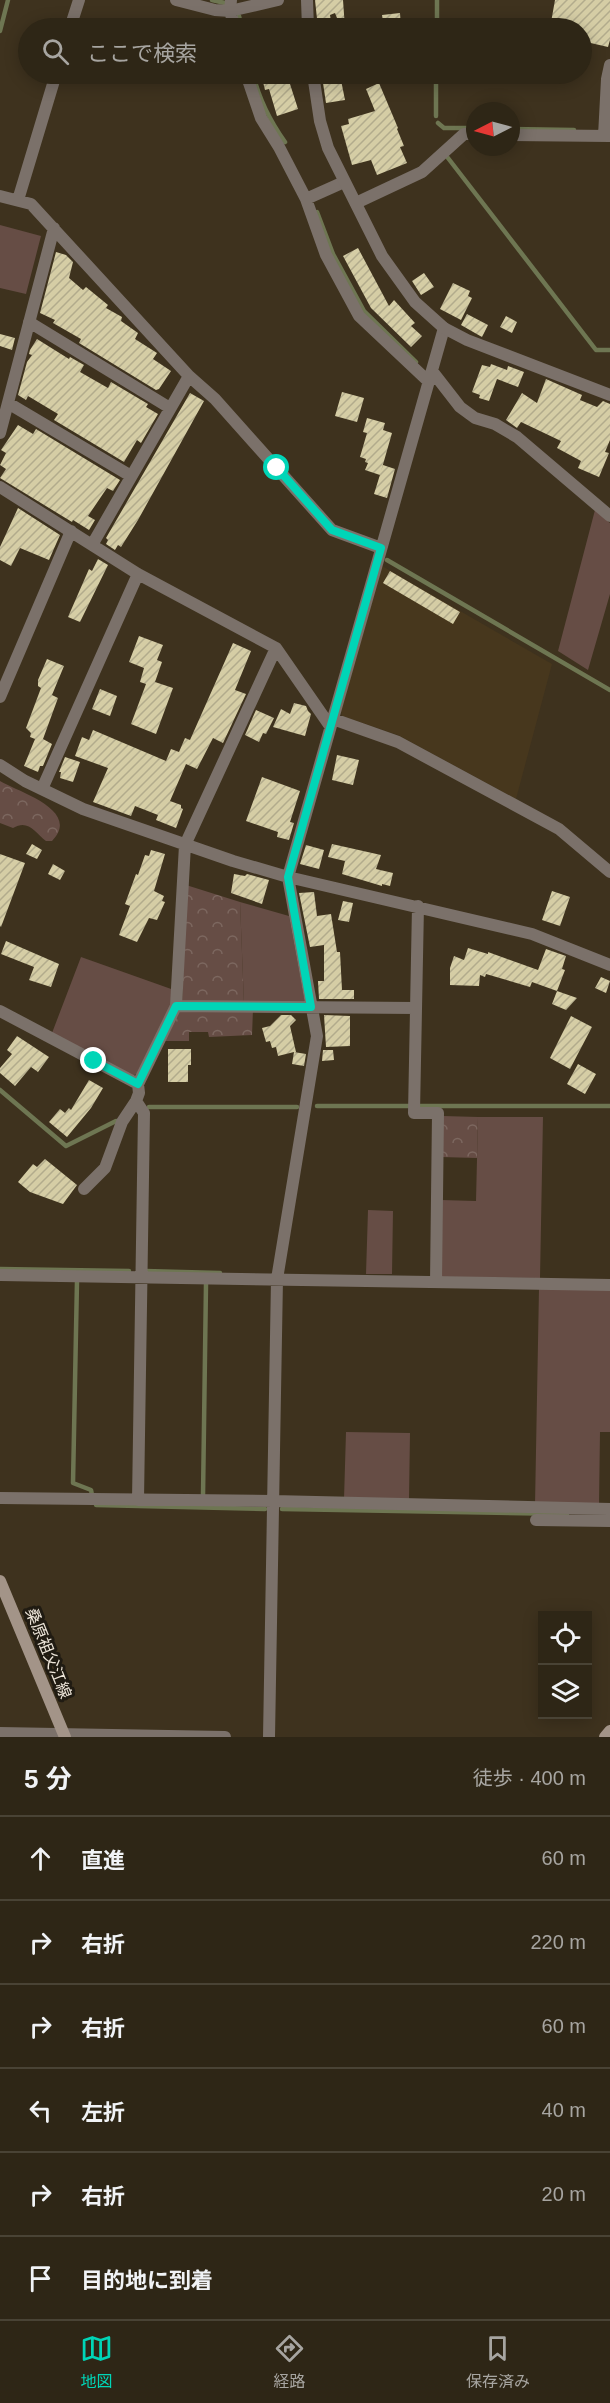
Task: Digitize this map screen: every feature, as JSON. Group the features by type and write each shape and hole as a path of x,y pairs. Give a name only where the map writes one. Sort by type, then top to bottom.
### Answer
{"main road":[{"name":"桑原祖父江線","path":"0,1581 65,1735"},
{"path":"605,1737 610,1731"}],"street":[{"path":"73,18 79,0"},
{"path":"176,0 231,5 278,0"},
{"path":"307,0 308,18"},
{"path":"520,135 607,136 607,79 610,65"},
{"path":"18,200 53,84"},
{"path":"249,84 261,118 306,199 326,255 359,316 430,377 460,407 476,418 495,423 517,437 610,516"},
{"path":"314,84 327,148 382,256 415,302 444,328 467,340 610,395"},
{"path":"356,203 422,172 466,134"},
{"path":"306,199 344,182"},
{"path":"0,196 31,204 189,376 215,399 332,530 381,548"},
{"path":"0,433 54,228"},
{"path":"29,322 170,408"},
{"path":"269,1737 277,1279 316,1036 288,877 444,328"},
{"path":"92,545 189,376"},
{"path":"8,404 131,476"},
{"path":"0,487 138,574 276,648 332,723 398,742 559,829 610,872"},
{"path":"0,697 71,531"},
{"path":"42,789 138,574"},
{"path":"84,1189 105,1168 122,1122 136,1101 139,1093 138,1084 176,1006 185,845 276,648"},
{"path":"0,765 83,809 185,845 288,877 532,934 609,962"},
{"path":"418,906 414,1113 438,1113 436,1282"},
{"path":"176,1006 416,1008"},
{"path":"0,1011 138,1084"},
{"path":"136,1101 144,1113 138,1500"},
{"path":"0,1275 610,1285"},
{"path":"0,1498 273,1501 610,1509"},
{"path":"536,1520 610,1521"},
{"path":"0,1733 225,1737"}],"shaded area":[{"path":"382,566 552,664 516,799 398,735 342,716 341,711"}],"green space":[{"path":"0,225 41,236 26,294 0,288"},
{"path":"595,510 610,523 610,594 588,670 558,651"},
{"path":"0,781 32,797 53,811 59,820 59,830 52,841 46,841 27,826 13,828 0,823"},
{"path":"186,885 240,902 244,1004 182,1004"},
{"path":"240,902 289,916 305,1003 244,1004"},
{"path":"81,957 174,990 171,1011 137,1074 131,1076 52,1033"},
{"path":"178,1009 253,1009 252,1035 209,1037 208,1032 189,1032 189,1041 164,1041 178,1015"},
{"path":"442,1116 478,1117 477,1158 441,1157"},
{"path":"478,1117 543,1117 540,1278 439,1277 441,1200 476,1201"},
{"path":"368,1210 393,1211 392,1274 366,1274"},
{"path":"539,1288 610,1289 610,1432 600,1432 599,1506 535,1505"},
{"path":"346,1432 410,1433 409,1500 344,1499"}],"building":[{"path":"315,0 343,0 344,18 337,18 335,13 330,15 330,18 317,18"},
{"path":"555,0 610,0 608,47 592,43 592,18 552,18"},
{"path":"400,13 400,18 382,18 382,15"},
{"path":"264,84 290,84 298,109 277,116 269,89 265,90"},
{"path":"323,84 342,84 345,100 326,103"},
{"path":"379,84 398,128 404,146 400,147 407,163 377,175 371,160 352,165 341,126 349,124 348,119 375,111 366,89"},
{"path":"358,248 389,306 394,300 415,323 411,326 422,336 411,347 371,308 343,256"},
{"path":"56,252 66,255 73,262 69,278 83,290 86,287 108,305 106,308 122,317 121,321 138,333 135,339 157,353 153,359 171,371 159,389 156,390 79,343 81,339 53,323 55,320 40,313"},
{"path":"424,273 434,287 421,295 412,281"},
{"path":"453,283 470,291 468,296 472,298 461,320 440,309"},
{"path":"467,314 488,325 482,337 461,325"},
{"path":"506,316 517,322 512,333 500,327"},
{"path":"0,334 15,338 12,350 0,346"},
{"path":"37,339 69,359 70,357 84,365 80,372 108,388 111,382 148,404 146,407 158,414 141,443 137,440 124,462 54,420 58,414 28,396 26,400 18,395 27,362 32,355 29,354 30,350"},
{"path":"491,364 507,370 508,366 524,372 518,387 497,379 489,401 479,398 480,395 472,392 482,365 490,367"},
{"path":"546,379 582,395 580,400 597,407 603,401 610,404 610,440 605,452 609,453 599,477 578,468 581,461 557,448 561,441 521,422 517,428 506,420 522,393 537,403"},
{"path":"342,392 364,398 357,422 335,416"},
{"path":"190,393 204,401 138,520 121,547 118,545 115,550 106,544 108,540 106,538"},
{"path":"367,418 385,423 383,430 392,433 380,475 365,470 368,463 365,462 366,459 360,457 367,433 363,432"},
{"path":"18,425 33,434 36,429 120,480 113,491 107,488 88,516 95,520 89,530 0,478 6,469 0,465 6,453 1,450"},
{"path":"383,465 395,469 387,498 374,494"},
{"path":"18,508 60,535 49,560 20,548 11,566 0,560 0,547"},
{"path":"98,559 108,565 80,622 68,617 89,569 92,571"},
{"path":"390,571 460,612 453,624 383,583"},
{"path":"139,636 163,645 157,660 162,662 155,682 173,688 156,734 131,724 146,684 140,682 144,668 129,662"},
{"path":"233,643 251,651 235,690 246,694 223,743 213,738 197,769 186,764 170,801 181,805 183,809 176,828 156,820 158,815 135,806 131,816 93,802 108,768 75,756 82,737 89,740 93,730 166,761 171,749 179,752 185,738 190,740"},
{"path":"47,659 64,666 52,695 58,698 43,739 52,744 38,772 24,766 35,739 30,737 31,733 26,728 41,688 38,686 38,680"},
{"path":"100,689 117,696 110,716 92,709"},
{"path":"294,703 306,706 311,714 305,736 273,727 281,709 290,714"},
{"path":"256,710 274,718 259,742 245,735"},
{"path":"337,755 359,760 353,785 332,780"},
{"path":"65,757 80,762 73,782 60,778 61,772 59,772"},
{"path":"262,777 300,791 290,822 294,823 289,840 277,837 278,832 246,821"},
{"path":"32,844 42,850 37,859 26,854"},
{"path":"332,844 381,855 376,869 393,873 390,886 382,884 382,886 342,874 345,861 328,857"},
{"path":"306,845 324,850 319,869 300,864"},
{"path":"151,850 165,854 154,891 164,896 162,901 165,902 157,920 149,918 137,942 119,935 130,906 125,904 136,874 138,875 145,855 149,856"},
{"path":"0,854 25,863 1,927 0,926"},
{"path":"53,864 65,871 60,880 48,874"},
{"path":"234,874 245,876 247,874 269,880 262,904 231,893"},
{"path":"552,891 570,897 560,926 542,920"},
{"path":"314,892 317,916 331,914 337,952 340,952 342,990 354,990 354,999 319,999 318,981 324,981 324,945 310,947 299,893"},
{"path":"343,901 353,903 349,922 338,920"},
{"path":"6,941 59,964 51,987 29,980 34,967 1,954"},
{"path":"468,948 488,954 488,952 538,970 546,949 566,956 562,969 565,970 557,991 532,982 530,987 486,974 485,977 480,975 479,986 450,985 450,968 454,956 464,960"},
{"path":"601,977 610,981 606,993 595,988"},
{"path":"557,991 577,998 566,1010 552,1004"},
{"path":"281,1015 291,1015 296,1020 290,1026 296,1052 278,1056 276,1047 272,1048 270,1041 266,1042 262,1028 270,1026"},
{"path":"324,1015 350,1016 350,1046 326,1047"},
{"path":"571,1016 592,1027 570,1069 550,1058"},
{"path":"17,1036 49,1057 38,1072 31,1067 15,1086 0,1073 0,1068 12,1054 7,1050"},
{"path":"168,1049 191,1049 188,1082 168,1082"},
{"path":"323,1050 333,1050 334,1060 322,1061"},
{"path":"294,1052 306,1054 304,1066 292,1064"},
{"path":"578,1064 596,1074 585,1094 567,1084"},
{"path":"89,1080 103,1088 91,1108 67,1137 49,1122 60,1109 65,1113 69,1108 71,1110"},
{"path":"45,1159 77,1185 63,1204 30,1192 18,1182 33,1164 37,1167"}],"waterway":[{"path":"0,31 8,0"},
{"path":"212,0 225,3"},
{"path":"437,0 437,18"},
{"path":"256,84 266,110 285,142"},
{"path":"436,84 436,116"},
{"path":"438,123 444,128 466,128"},
{"path":"520,129 574,130"},
{"path":"448,158 596,350 610,350"},
{"path":"317,212 333,254 364,311 416,362"},
{"path":"387,560 610,690"},
{"path":"0,1090 66,1146 116,1121"},
{"path":"317,1106 410,1106"},
{"path":"418,1106 610,1106"},
{"path":"149,1107 297,1107"},
{"path":"0,1269 129,1271"},
{"path":"145,1271 220,1273"},
{"path":"77,1281 73,1483 91,1490 92,1495"},
{"path":"203,1496 206,1284"},
{"path":"96,1505 265,1509"},
{"path":"282,1509 567,1514"}],"route":[{"path":"94,1061 138,1084 176,1006 311,1007 288,877 381,548 332,530 277,468"}]}
